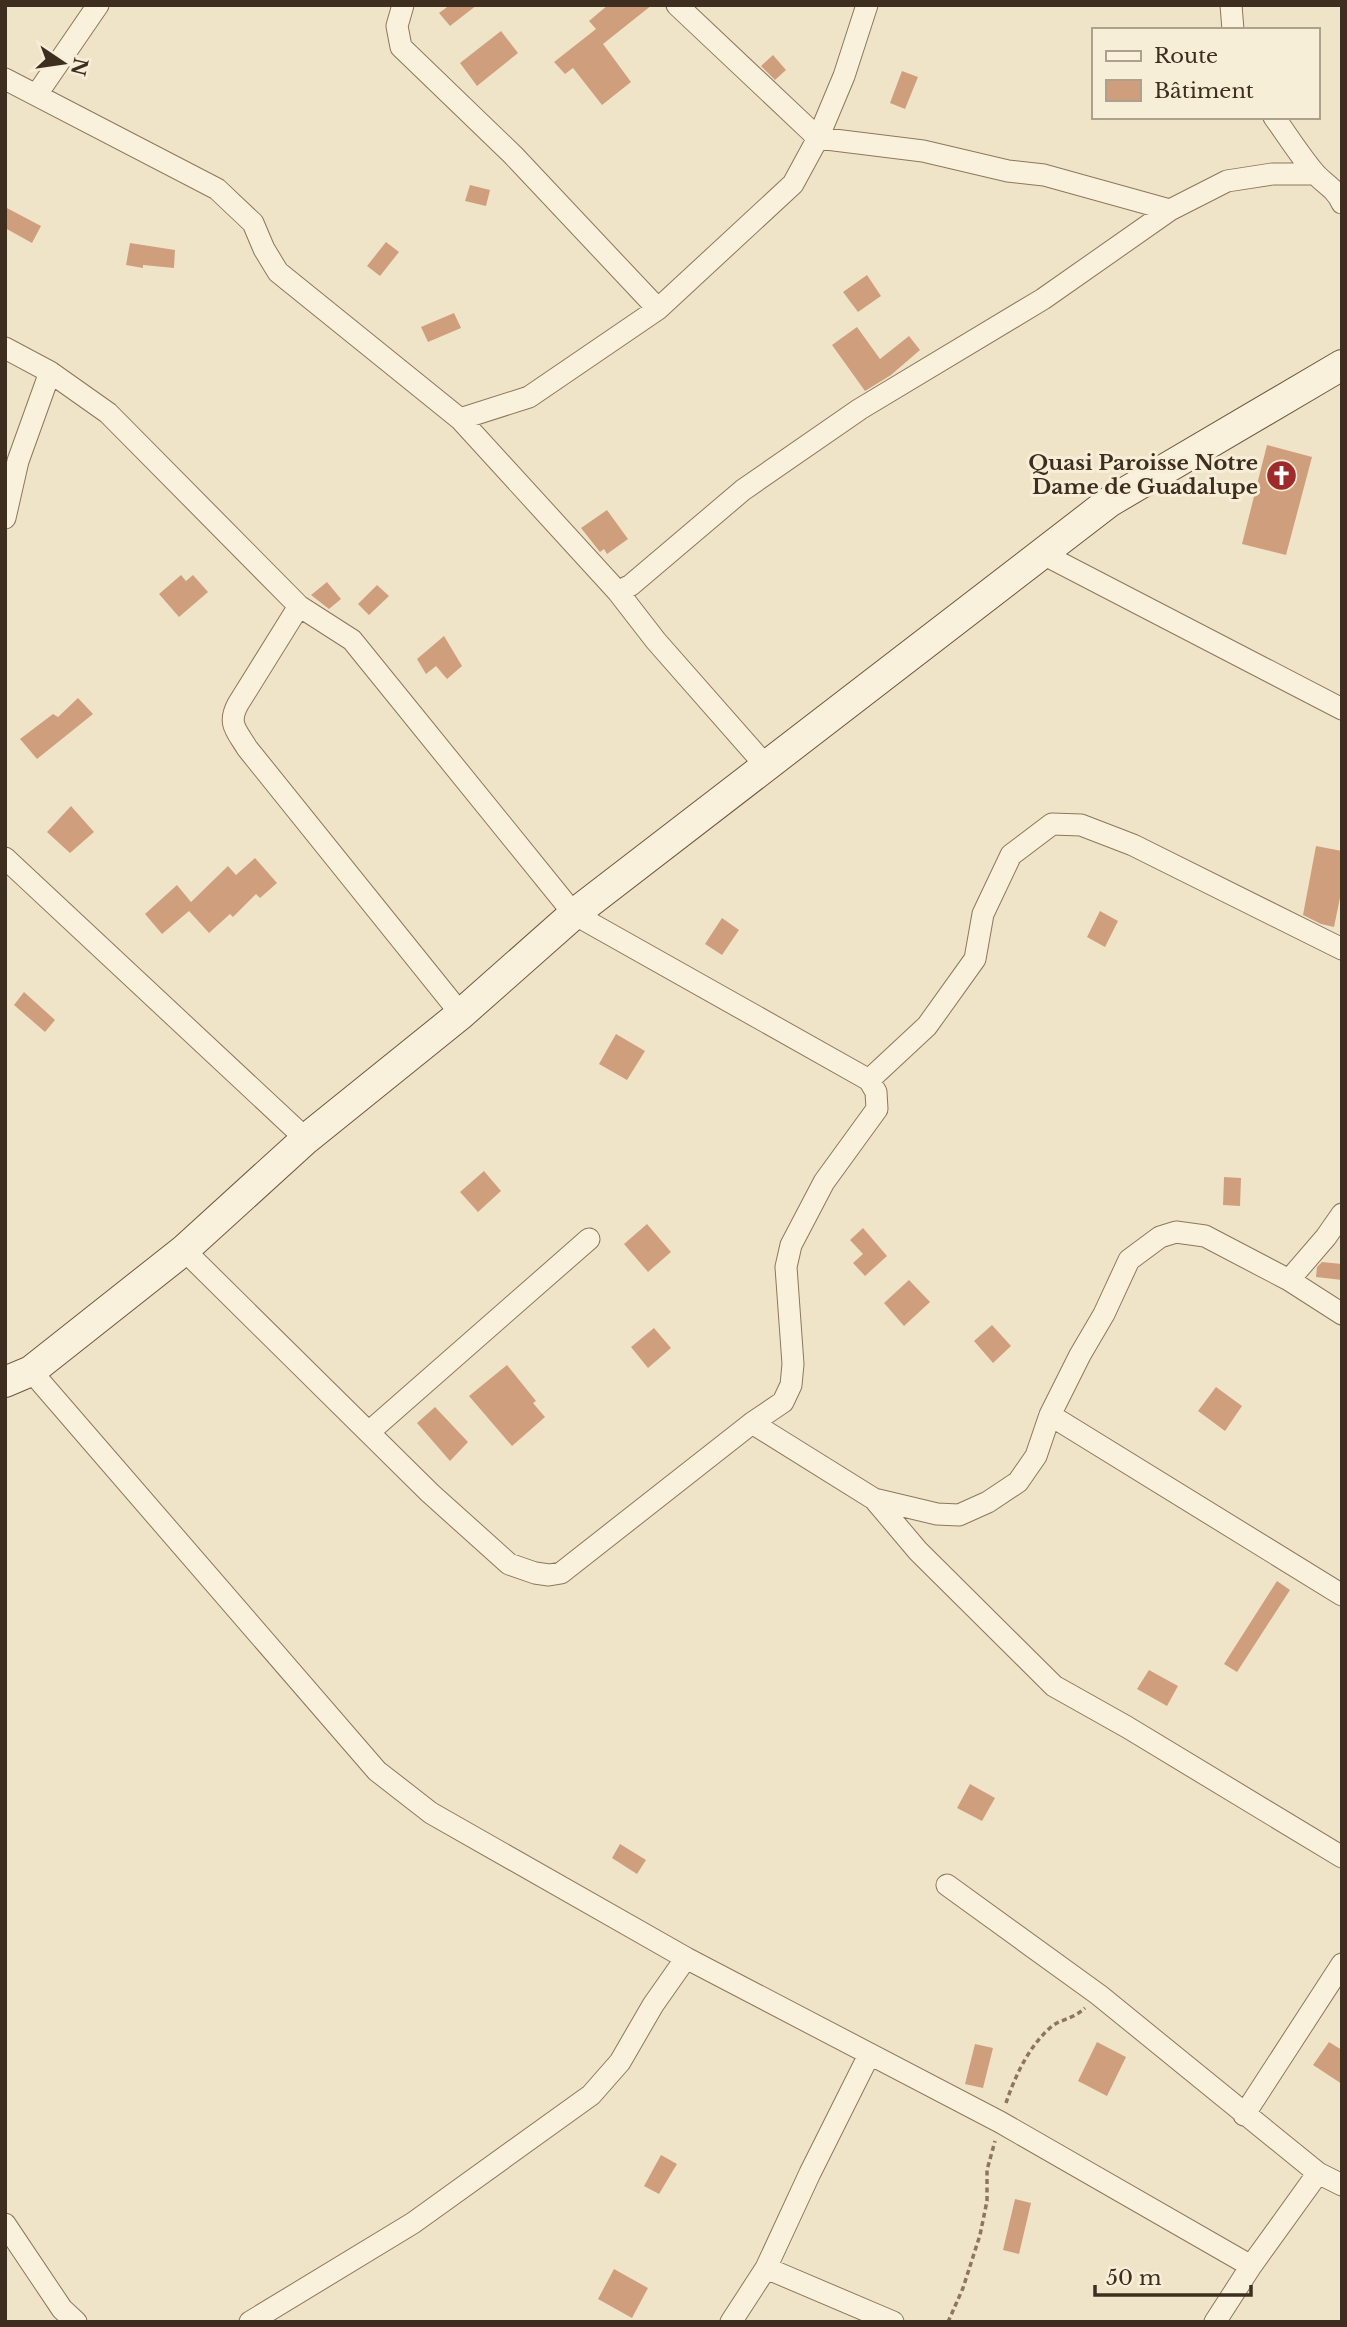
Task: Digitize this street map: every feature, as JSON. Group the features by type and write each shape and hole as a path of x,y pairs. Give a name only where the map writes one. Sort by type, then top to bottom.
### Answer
{"street":[{"path":"37,94 98,5"},
{"path":"403,5 397,26 401,47 513,155 658,309"},
{"path":"677,5 818,138 923,152 1008,171 1044,175 1170,210"},
{"path":"460,419 529,397 658,309 793,184 818,138 845,76 867,5"},
{"path":"1231,5 1233,28"},
{"path":"5,79 217,189 253,223 278,272 460,419 618,592 656,641 766,766"},
{"path":"1275,119 1315,174 1328,183 1342,203"},
{"path":"618,592 631,585 743,490 860,409 1043,299 1170,210 1227,181 1272,174 1315,174"},
{"path":"5,348 50,372 108,413 299,606 352,640 574,914 869,1080 876,1092 877,1109 824,1182 791,1245 786,1267 793,1364 791,1385 783,1402 752,1423 561,1573 535,1573 509,1564 430,1493 184,1250"},
{"path":"1251,2266 990,2117 686,1958 431,1813 377,1771 18,1376 184,1250 306,1139 461,1014 574,914 1109,502 1342,365"},
{"path":"5,518 18,461 50,372"},
{"path":"1043,554 1342,709"},
{"path":"299,606 238,704 232,715 233,722 247,748 461,1014"},
{"path":"869,1080 927,1026 975,959 983,914 1011,855 1052,824 1081,825 1133,845 1342,949"},
{"path":"5,858 306,1139"},
{"path":"1289,1280 1342,1214"},
{"path":"874,1499 937,1514 959,1515 988,1502 1018,1482 1036,1456 1050,1415 1104,1314 1129,1260 1160,1237 1176,1231 1205,1236 1289,1280 1342,1314"},
{"path":"369,1432 589,1239"},
{"path":"1050,1415 1342,1595"},
{"path":"752,1423 874,1499 918,1551 1054,1686 1342,1857"},
{"path":"947,1885 1099,1995 1318,2173 1342,2185"},
{"path":"250,2322 413,2223 591,2095 620,2062 653,2005 686,1958"},
{"path":"1244,2115 1342,1964"},
{"path":"732,2322 766,2268 869,2055"},
{"path":"1215,2322 1251,2266 1318,2173"},
{"path":"5,2224 62,2309 76,2322"},
{"path":"766,2268 893,2322"}],"building":[{"path":"450,5 477,5 450,26 439,13"},
{"path":"608,5 652,5 603,44 631,82 602,105 573,68 565,74 554,62 596,29 589,21"},
{"path":"501,31 518,53 477,86 460,63"},
{"path":"773,55 786,70 775,80 761,66"},
{"path":"902,71 918,77 905,109 890,103"},
{"path":"470,185 490,190 486,206 465,201"},
{"path":"5,207 41,226 32,243 5,228"},
{"path":"386,242 399,252 380,276 367,266"},
{"path":"130,243 175,250 174,268 126,265"},
{"path":"867,275 881,296 858,312 843,292"},
{"path":"454,313 461,328 428,342 421,327"},
{"path":"857,327 880,359 909,336 920,350 891,375 865,391 832,345"},
{"path":"1267,445 1312,457 1286,555 1242,544"},
{"path":"607,510 628,539 607,554 604,549 600,552 581,528"},
{"path":"181,575 186,581 193,575 208,592 179,617 159,594"},
{"path":"327,582 341,599 329,609 311,595"},
{"path":"377,585 389,596 369,615 358,604"},
{"path":"444,636 462,666 447,679 436,666 426,674 417,659"},
{"path":"78,698 93,714 37,759 20,739 53,714 58,717"},
{"path":"71,806 94,832 70,853 47,832"},
{"path":"1316,846 1342,851 1342,888 1334,927 1303,915"},
{"path":"255,858 277,883 260,898 256,894 233,917 230,914 209,933 189,911 162,934 145,914 177,885 191,902 228,866 236,875"},
{"path":"1100,911 1118,921 1105,947 1087,937"},
{"path":"722,918 739,930 722,955 705,944"},
{"path":"24,992 55,1020 45,1032 14,1005"},
{"path":"616,1034 645,1051 627,1080 599,1064"},
{"path":"484,1171 501,1191 478,1212 460,1192"},
{"path":"1224,1177 1241,1178 1240,1206 1223,1205"},
{"path":"647,1224 671,1252 648,1272 624,1244"},
{"path":"863,1228 887,1256 865,1276 853,1263 863,1254 850,1240"},
{"path":"1322,1262 1342,1264 1342,1280 1316,1277 1317,1267"},
{"path":"909,1280 930,1302 904,1326 884,1303"},
{"path":"992,1325 1011,1346 993,1363 974,1341"},
{"path":"654,1328 671,1348 648,1368 631,1347"},
{"path":"507,1365 536,1401 533,1403 545,1417 512,1446 469,1396"},
{"path":"1216,1387 1242,1406 1225,1431 1198,1411"},
{"path":"435,1407 468,1442 450,1461 417,1423"},
{"path":"1277,1581 1290,1590 1237,1672 1224,1664"},
{"path":"1149,1670 1178,1686 1167,1706 1137,1689"},
{"path":"970,1784 995,1798 982,1821 957,1808"},
{"path":"620,1844 646,1860 637,1874 612,1858"},
{"path":"1097,2042 1126,2057 1107,2096 1078,2081"},
{"path":"1329,2042 1342,2050 1342,2084 1313,2065"},
{"path":"975,2044 993,2048 983,2088 965,2084"},
{"path":"661,2155 677,2164 659,2194 644,2186"},
{"path":"1015,2199 1031,2203 1019,2254 1003,2250"},
{"path":"614,2269 648,2288 632,2318 598,2299"}],"place":[{"name":"Quasi Paroisse Notre Dame de Guadalupe","path":"1281,475"}]}
